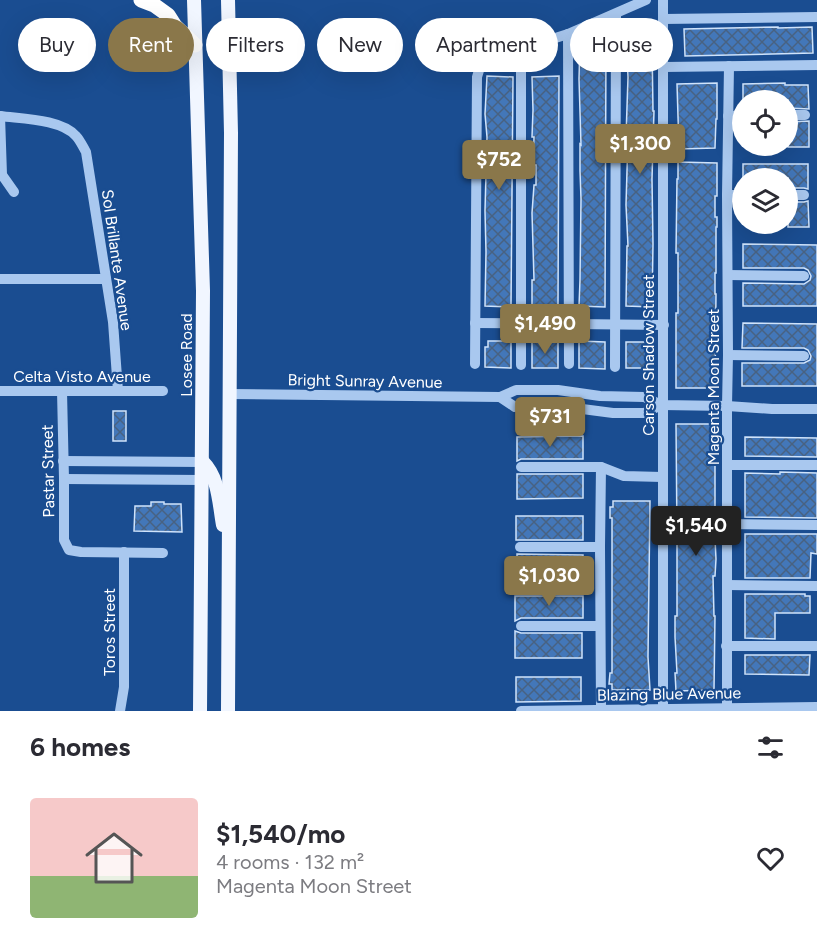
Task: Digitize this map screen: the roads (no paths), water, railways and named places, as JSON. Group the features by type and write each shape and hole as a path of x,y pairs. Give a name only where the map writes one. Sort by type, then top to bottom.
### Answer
{"highway":[{"path":"141,0 154,5 168,15 175,26 195,45"}],"main road":[{"name":"Losee Road","path":"194,0 202,231 203,480 200,711"},
{"path":"228,0 231,132 228,711"},
{"path":"203,462 214,478 229,559"}],"street":[{"path":"558,37 646,0"},
{"name":"Carson Shadow Street","path":"663,0 663,18"},
{"path":"615,367 616,14"},
{"path":"673,19 817,17"},
{"path":"568,34 569,364"},
{"path":"673,67 817,65"},
{"name":"Magenta Moon Street","path":"726,710 729,66"},
{"path":"475,364 478,72"},
{"path":"521,72 521,365"},
{"name":"Carson Shadow Street","path":"663,709 664,72"},
{"path":"798,115 805,115"},
{"path":"0,116 2,175 14,192"},
{"name":"Sol Brillante Avenue","path":"0,116 47,122 67,128 77,137 86,152 112,322 118,391"},
{"path":"727,195 732,195"},
{"path":"798,195 804,195"},
{"path":"728,275 804,276"},
{"path":"0,279 106,279"},
{"path":"475,323 664,325"},
{"path":"728,355 804,356"},
{"name":"Bright Sunray Avenue","path":"229,394 500,398 516,390 558,390 600,396 644,398 662,405"},
{"name":"Celta Visto Avenue","path":"0,391 163,391"},
{"name":"Pastar Street","path":"62,391 64,540 69,550 124,552"},
{"name":"Bright Sunray Avenue","path":"500,398 515,407 567,407 613,413 644,413 662,405"},
{"path":"633,398 634,413"},
{"path":"662,405 817,409"},
{"path":"63,461 203,462"},
{"path":"124,462 125,479"},
{"path":"727,465 817,465"},
{"path":"522,468 601,468 624,476 662,477"},
{"path":"601,468 601,710"},
{"path":"64,479 203,480"},
{"path":"728,524 817,525"},
{"path":"520,547 600,547"},
{"path":"124,552 163,553"},
{"name":"Toros Street","path":"120,711 124,687 124,552"},
{"path":"727,585 817,586"},
{"path":"521,626 600,626"},
{"path":"726,646 817,646"},
{"name":"Blazing Blue Avenue","path":"521,711 810,709"}]}
